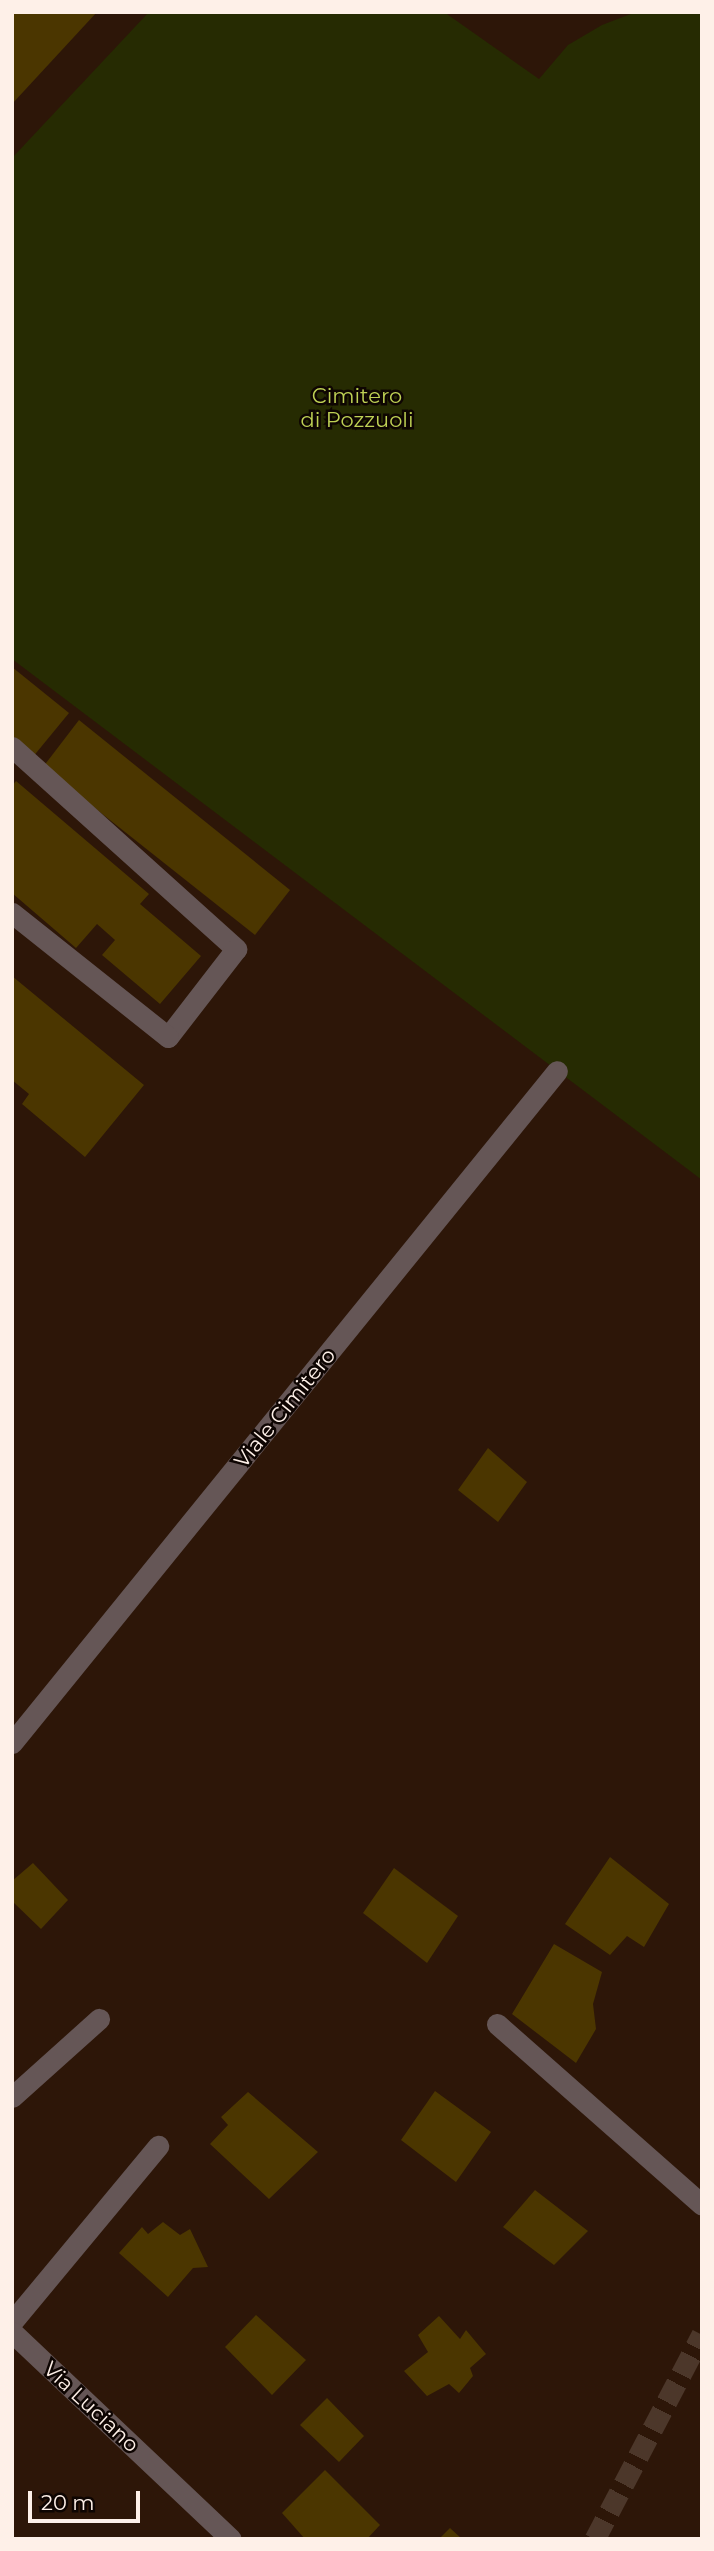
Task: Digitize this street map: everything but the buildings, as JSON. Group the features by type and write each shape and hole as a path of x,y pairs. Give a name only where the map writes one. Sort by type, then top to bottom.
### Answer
{"street":[{"path":"12,747 236,949 168,1037 12,913"},
{"name":"Viale Cimitero","path":"12,1743 556,1071"},
{"path":"12,2097 99,2020"},
{"path":"497,2024 702,2205"},
{"path":"12,2322 158,2146"},
{"name":"Via Luciano","path":"12,2332 231,2539"}],"green space":[{"name":"Cimitero di Pozzuoli","path":"149,12 444,12 539,79 568,45 602,25 636,12 702,12 702,1180 12,659 12,158"}],"tunnel":[{"path":"595,2539 702,2334"}]}
